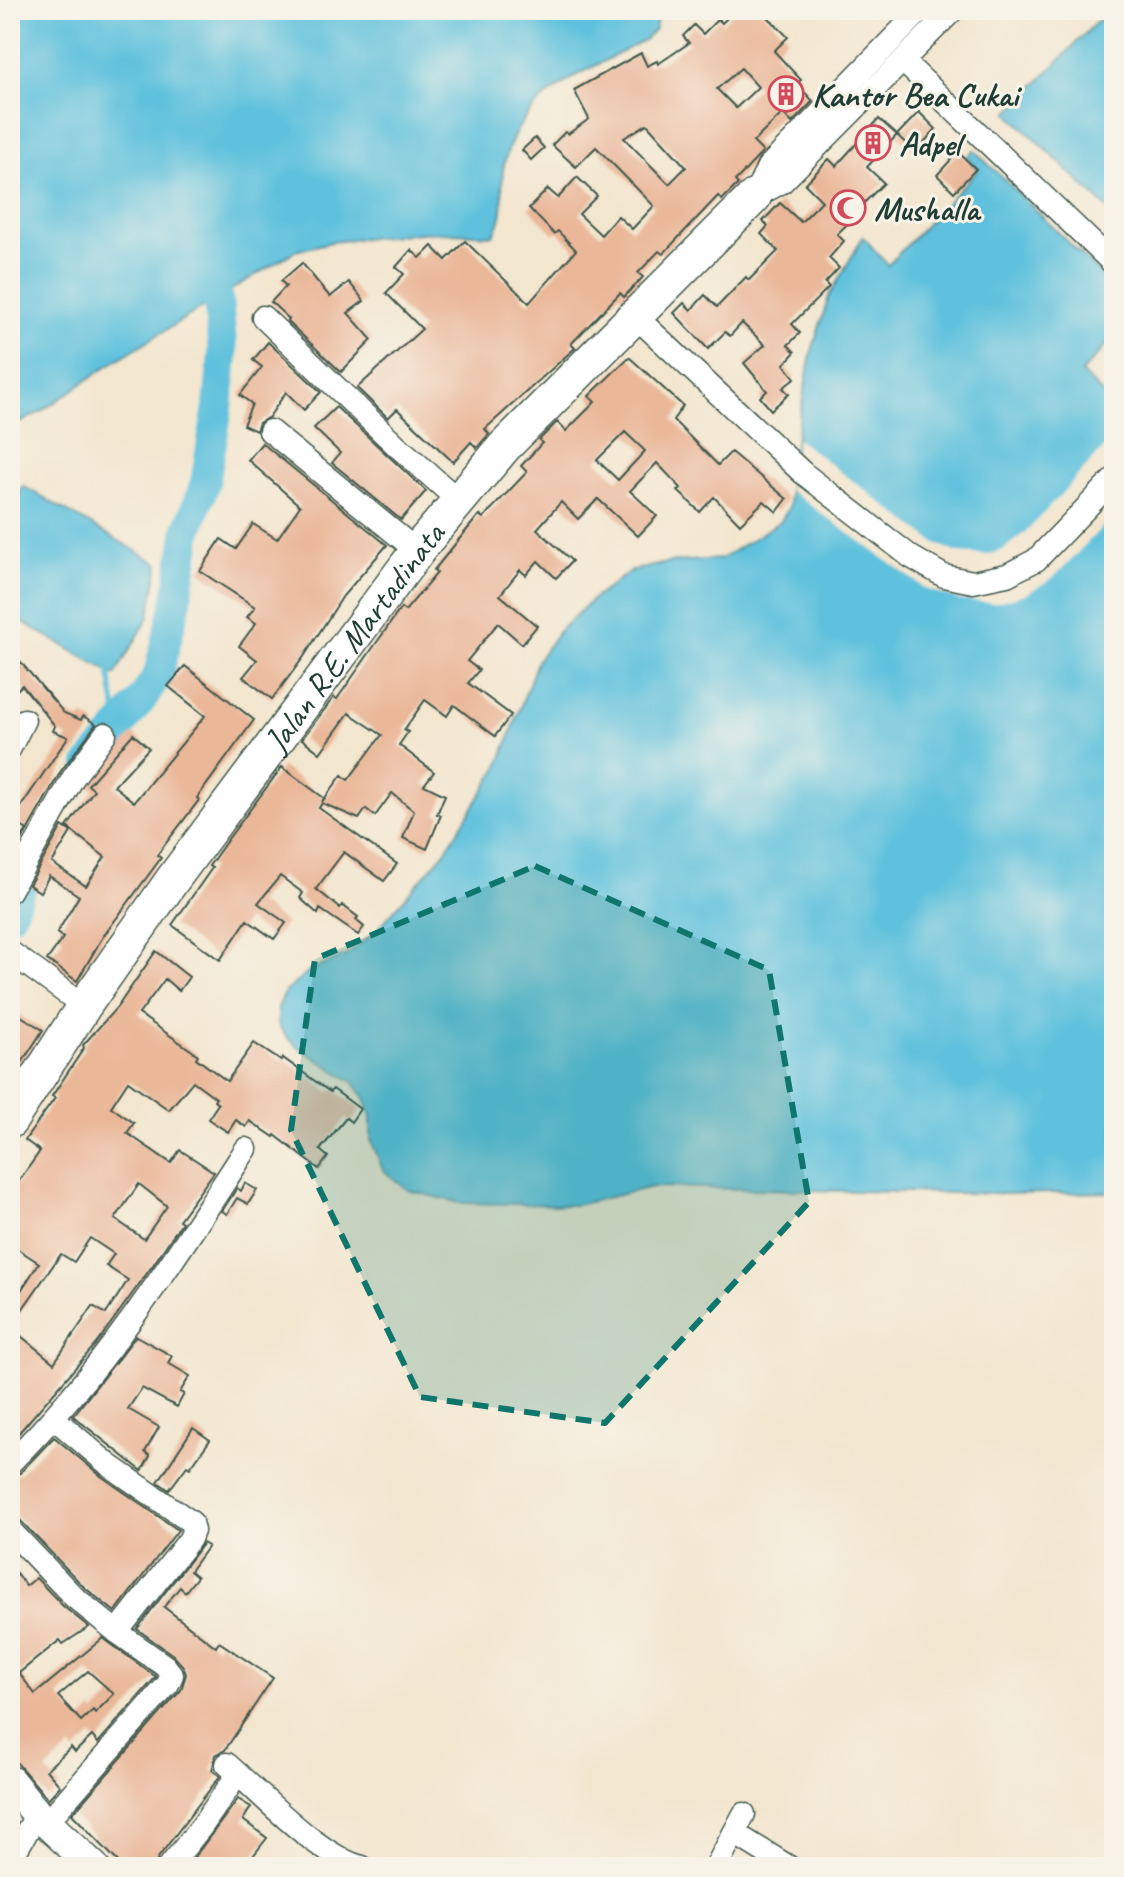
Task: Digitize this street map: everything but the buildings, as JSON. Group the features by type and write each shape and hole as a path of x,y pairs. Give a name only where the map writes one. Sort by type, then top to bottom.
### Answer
{"highway":[{"name":"Jalan R.E. Martadinata","path":"10,1121 173,879 417,551 504,447 754,197"}],"main road":[{"path":"10,1781 42,1818 94,1867"}],"street":[{"path":"754,197 768,167 921,10"},
{"path":"754,197 782,182 953,10"},
{"path":"903,61 1114,264"},
{"path":"634,315 803,473 911,557 944,576 973,582 1007,575 1036,560 1114,479"},
{"path":"263,317 459,501"},
{"path":"270,431 417,551"},
{"path":"10,748 24,720"},
{"path":"10,891 73,778 105,734"},
{"path":"11,959 81,1012"},
{"path":"10,1463 55,1419 155,1288 246,1149"},
{"path":"55,1419 109,1465 192,1526 190,1539 117,1632"},
{"path":"10,1530 74,1597 165,1666 172,1679 42,1818 10,1861"},
{"path":"169,1867 202,1826 232,1769 320,1845 353,1865 362,1867"},
{"path":"716,1867 739,1824 789,1867"}],"highlighted area":[{"path":"535,866 769,970 809,1202 605,1423 420,1397 291,1130 315,959"}],"water":[{"path":"10,10 659,10 655,29 646,39 557,88 538,103 523,121 510,143 503,170 502,211 493,235 432,232 331,242 295,251 115,361 39,413 10,428"},
{"path":"1108,10 1114,10 1114,215 1008,113"},
{"path":"974,150 1114,287 1114,337 1081,373 1114,405 1114,1192 1005,1194 652,1187 576,1205 460,1203 408,1190 383,1170 371,1140 371,1117 365,1098 353,1082 298,1047 284,1034 278,1024 278,1007 286,991 310,971 347,955 377,930 444,853 499,766 538,659 560,630 593,599 631,571 671,562 721,559 781,521 789,507 790,471 811,354 829,296 863,237 888,265 978,170 967,157"},
{"path":"23,486 159,564 149,617 115,675 10,615 10,511"}],"pier":[{"path":"1004,113 1114,218 1114,219 1006,116"},
{"path":"1114,437 1114,515 1054,577 1026,594 994,603 959,600 926,589 789,490 797,439 934,542 957,553 988,555 1003,550 1028,530"}],"waterway":[{"path":"89,765 158,675 177,599 188,529 205,483 218,407 223,354 218,299"},
{"path":"109,671 119,728"},
{"path":"10,915 30,865"}],"place":[{"name":"Kantor Bea Cukai","path":"786,94"},
{"name":"Adpel","path":"873,143"},
{"name":"Mushalla","path":"848,208"}]}
